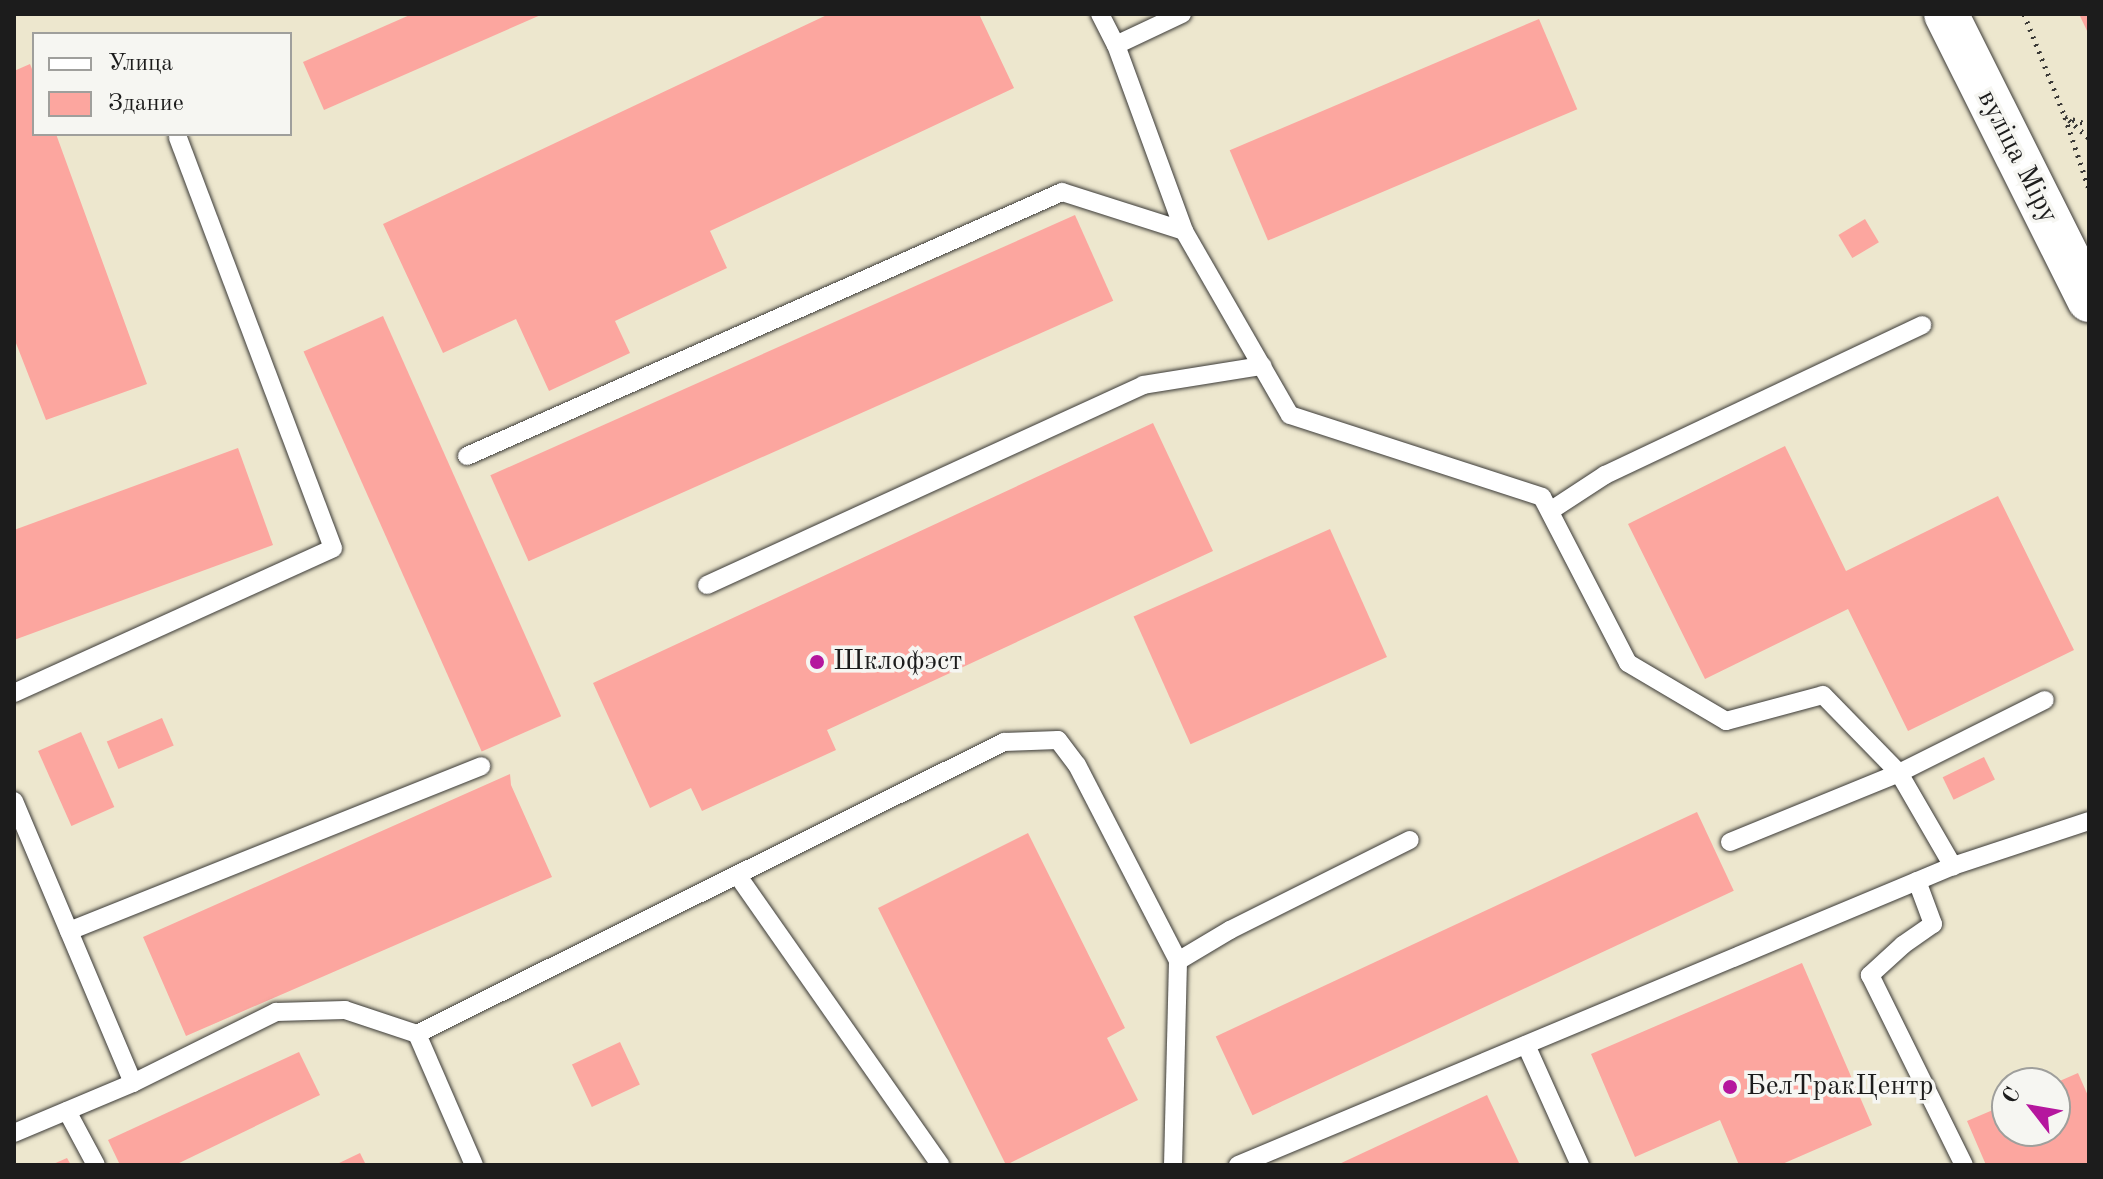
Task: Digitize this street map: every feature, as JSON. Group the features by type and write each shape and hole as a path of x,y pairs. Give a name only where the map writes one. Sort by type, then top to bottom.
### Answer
{"street":[{"name":"вуліца Міру","path":"1946,14 2089,300"}],"lane":[{"path":"1100,14 1116,45 1184,231 1290,415 1542,497 1628,663 1726,721 1823,695 1899,773 1953,866"},
{"path":"1116,45 1182,14"},
{"path":"14,693 333,548 178,137"},
{"path":"467,456 1062,192 1184,231"},
{"path":"1550,511 1605,475 1922,325"},
{"path":"707,585 1143,385 1262,366"},
{"path":"1730,842 1899,773 2045,700"},
{"path":"14,1133 133,1083 276,1012 345,1010 417,1034 1004,742 1058,740 1077,765 1178,961 1173,1165"},
{"path":"69,931 481,766"},
{"path":"14,801 133,1083"},
{"path":"1238,1165 1953,866 2089,821"},
{"path":"1178,961 1230,930 1410,840"},
{"path":"738,876 940,1165"},
{"path":"1917,881 1933,924 1903,945 1870,975 1964,1165"},
{"path":"417,1034 474,1165"},
{"path":"1526,1045 1580,1165"},
{"path":"67,1111 96,1165"}],"path":[{"path":"2024,14 2065,117 2089,189"},
{"path":"2065,117 2089,125"},
{"path":"2065,117 2089,138"}],"building":[{"path":"412,14 543,14 324,110 303,62"},
{"path":"829,14 979,14 1014,88 710,231 727,268 615,321 630,353 549,391 516,319 443,353 383,224"},
{"path":"2079,14 2089,14 2089,35"},
{"path":"1539,19 1577,109 1268,240 1230,150"},
{"path":"30,64 32,136 57,136 147,384 46,420 14,338 14,71"},
{"path":"1075,215 1113,301 529,561 490,475"},
{"path":"1865,219 1879,242 1852,258 1838,235"},
{"path":"383,316 561,716 482,752 304,351"},
{"path":"1153,423 1213,551 827,730 836,750 702,811 691,788 650,808 593,683"},
{"path":"1785,446 1846,571 1998,496 2074,650 1908,731 1848,609 1705,679 1628,524"},
{"path":"238,448 273,545 14,640 14,530"},
{"path":"1330,529 1387,657 1191,744 1134,616"},
{"path":"162,718 174,746 118,769 107,741"},
{"path":"81,732 114,807 71,826 38,751"},
{"path":"1984,757 1995,779 1954,800 1943,777"},
{"path":"510,774 511,785 552,877 186,1036 143,937"},
{"path":"1697,812 1734,891 1253,1115 1216,1036"},
{"path":"1028,833 1125,1028 1107,1038 1138,1100 1006,1165 878,908"},
{"name":"БелТракЦентр","path":"1802,963 1872,1125 1780,1165 1739,1165 1720,1120 1635,1157 1591,1054"},
{"path":"620,1042 640,1085 592,1107 572,1064"},
{"path":"299,1052 320,1095 175,1165 120,1165 108,1140"},
{"path":"2078,1073 2089,1098 2089,1165 1986,1165 1967,1121 1991,1111 1991,1147 2071,1147 2071,1076"},
{"path":"1487,1095 1520,1165 1337,1165"},
{"path":"360,1153 366,1165 335,1165"},
{"path":"67,1158 71,1165 51,1165"}],"place":[{"name":"Шклофэст","path":"817,662"},
{"name":"БелТракЦентр","path":"1730,1087"}]}
